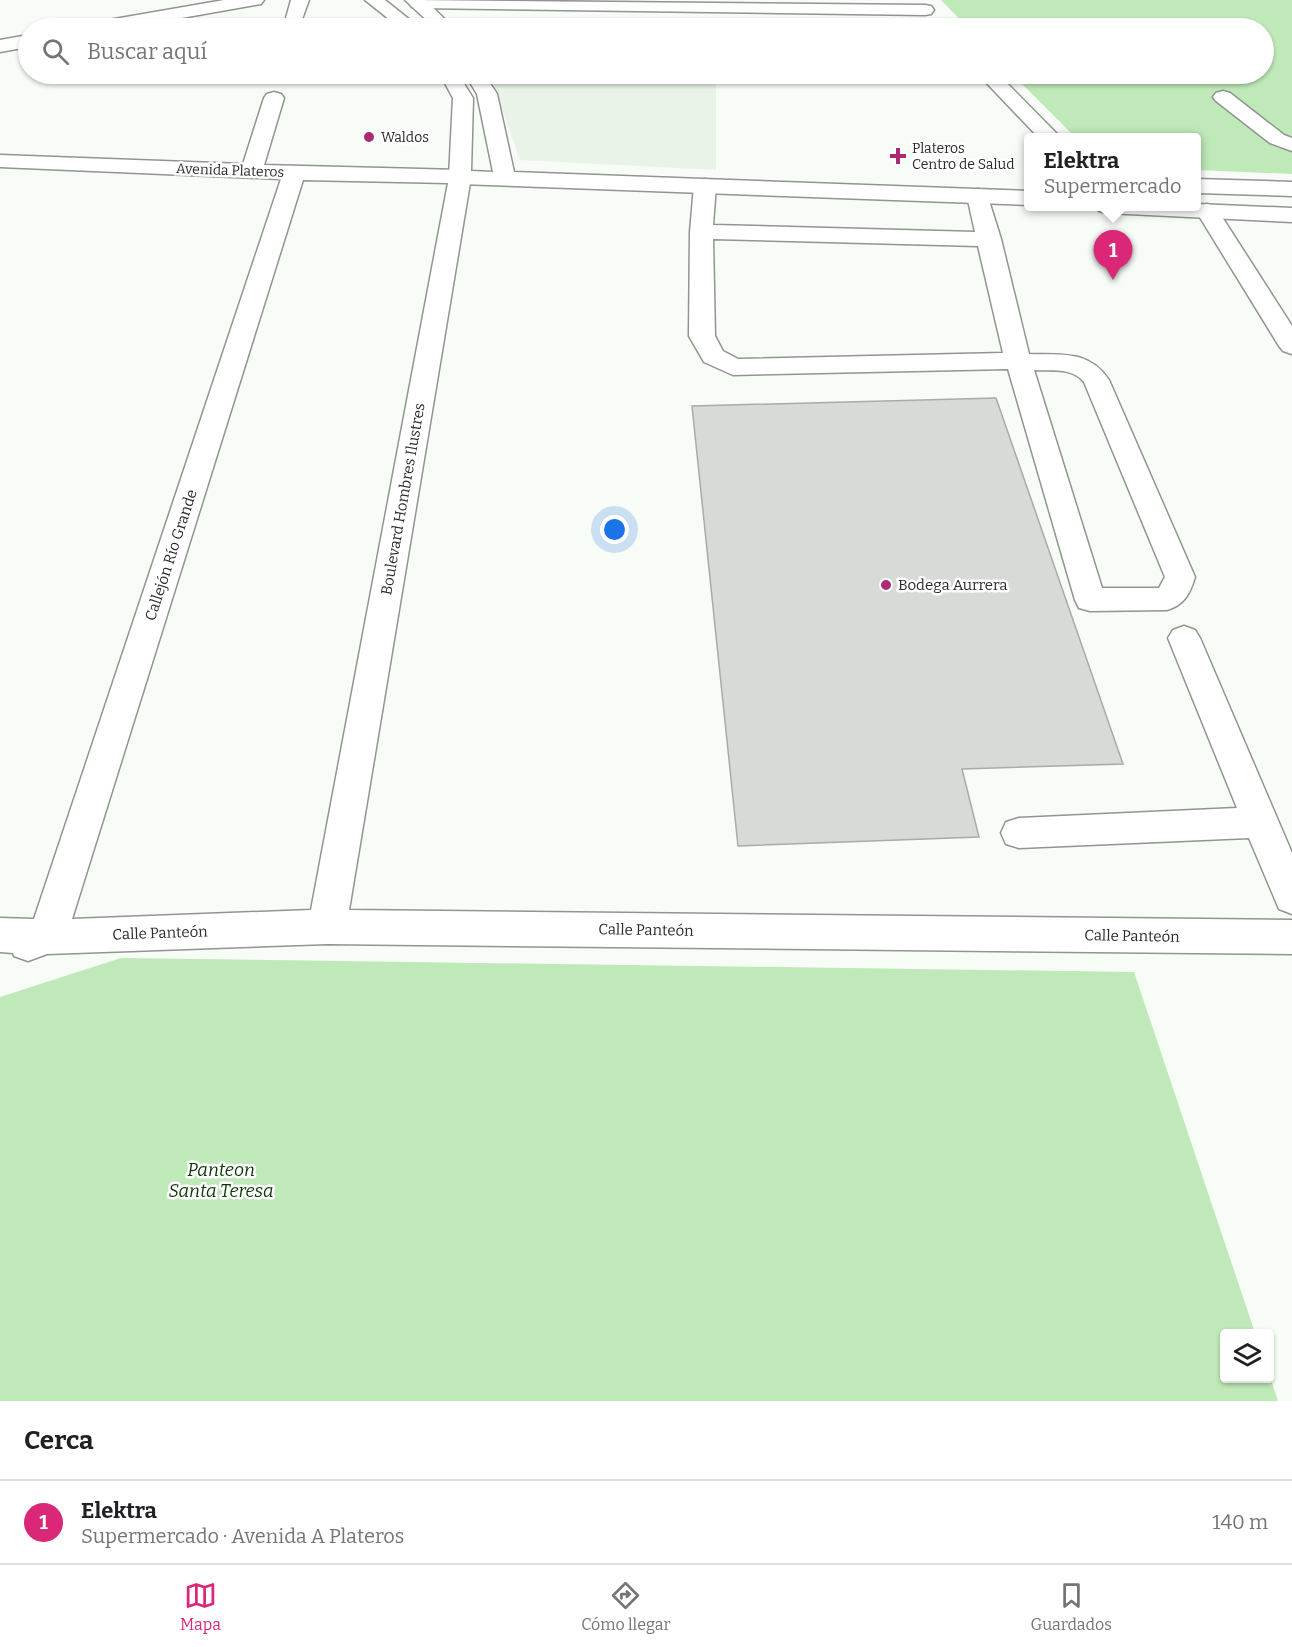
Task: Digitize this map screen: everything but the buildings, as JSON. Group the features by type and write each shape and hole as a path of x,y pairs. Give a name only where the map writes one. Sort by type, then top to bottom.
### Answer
{"street":[{"path":"153,18 255,0"},
{"path":"374,0 398,18"},
{"path":"416,2 926,11"},
{"path":"416,2 434,18"},
{"path":"0,46 18,43"},
{"path":"455,84 463,98 487,94"},
{"path":"482,84 487,94 505,179"},
{"path":"997,84 1046,133"},
{"path":"1223,97 1276,139 1292,145"},
{"path":"252,171 274,98"},
{"name":"Boulevard Hombres Ilustres","path":"327,927 460,177 463,98"},
{"name":"Avenida Plateros","path":"0,161 1024,198"},
{"name":"Callejón Río Grande","path":"47,937 294,173"},
{"path":"705,186 701,232 702,336 713,356 733,367 1018,361 1074,364 1087,369 1096,380 1180,578 1176,590 1167,598 1090,600 1018,361 978,196"},
{"path":"1201,186 1292,189"},
{"path":"1188,211 1292,215"},
{"path":"1207,212 1292,346"},
{"path":"701,232 989,239"},
{"path":"1184,638 1292,897"},
{"path":"1019,833 1261,822"},
{"name":"Calle Panteón","path":"0,935 47,937 327,927 1292,937"},
{"path":"0,953 47,937"}],"shaded area":[{"path":"493,84 716,84 716,170 520,160"}],"green space":[{"path":"941,0 1292,0 1292,174 1201,170 1201,133 1071,133 1022,84 1274,84 1274,18 958,18"},
{"name":"Panteon Santa Teresa","path":"121,958 1134,972 1254,1329 1220,1329 1220,1383 1272,1383 1278,1401 0,1401 0,997"}],"place":[{"name":"Waldos","path":"369,137"},
{"name":"Plateros Centro de Salud","path":"898,156"},
{"name":"Elektra","path":"1113,280"},
{"name":"Bodega Aurrera","path":"886,585"}]}
